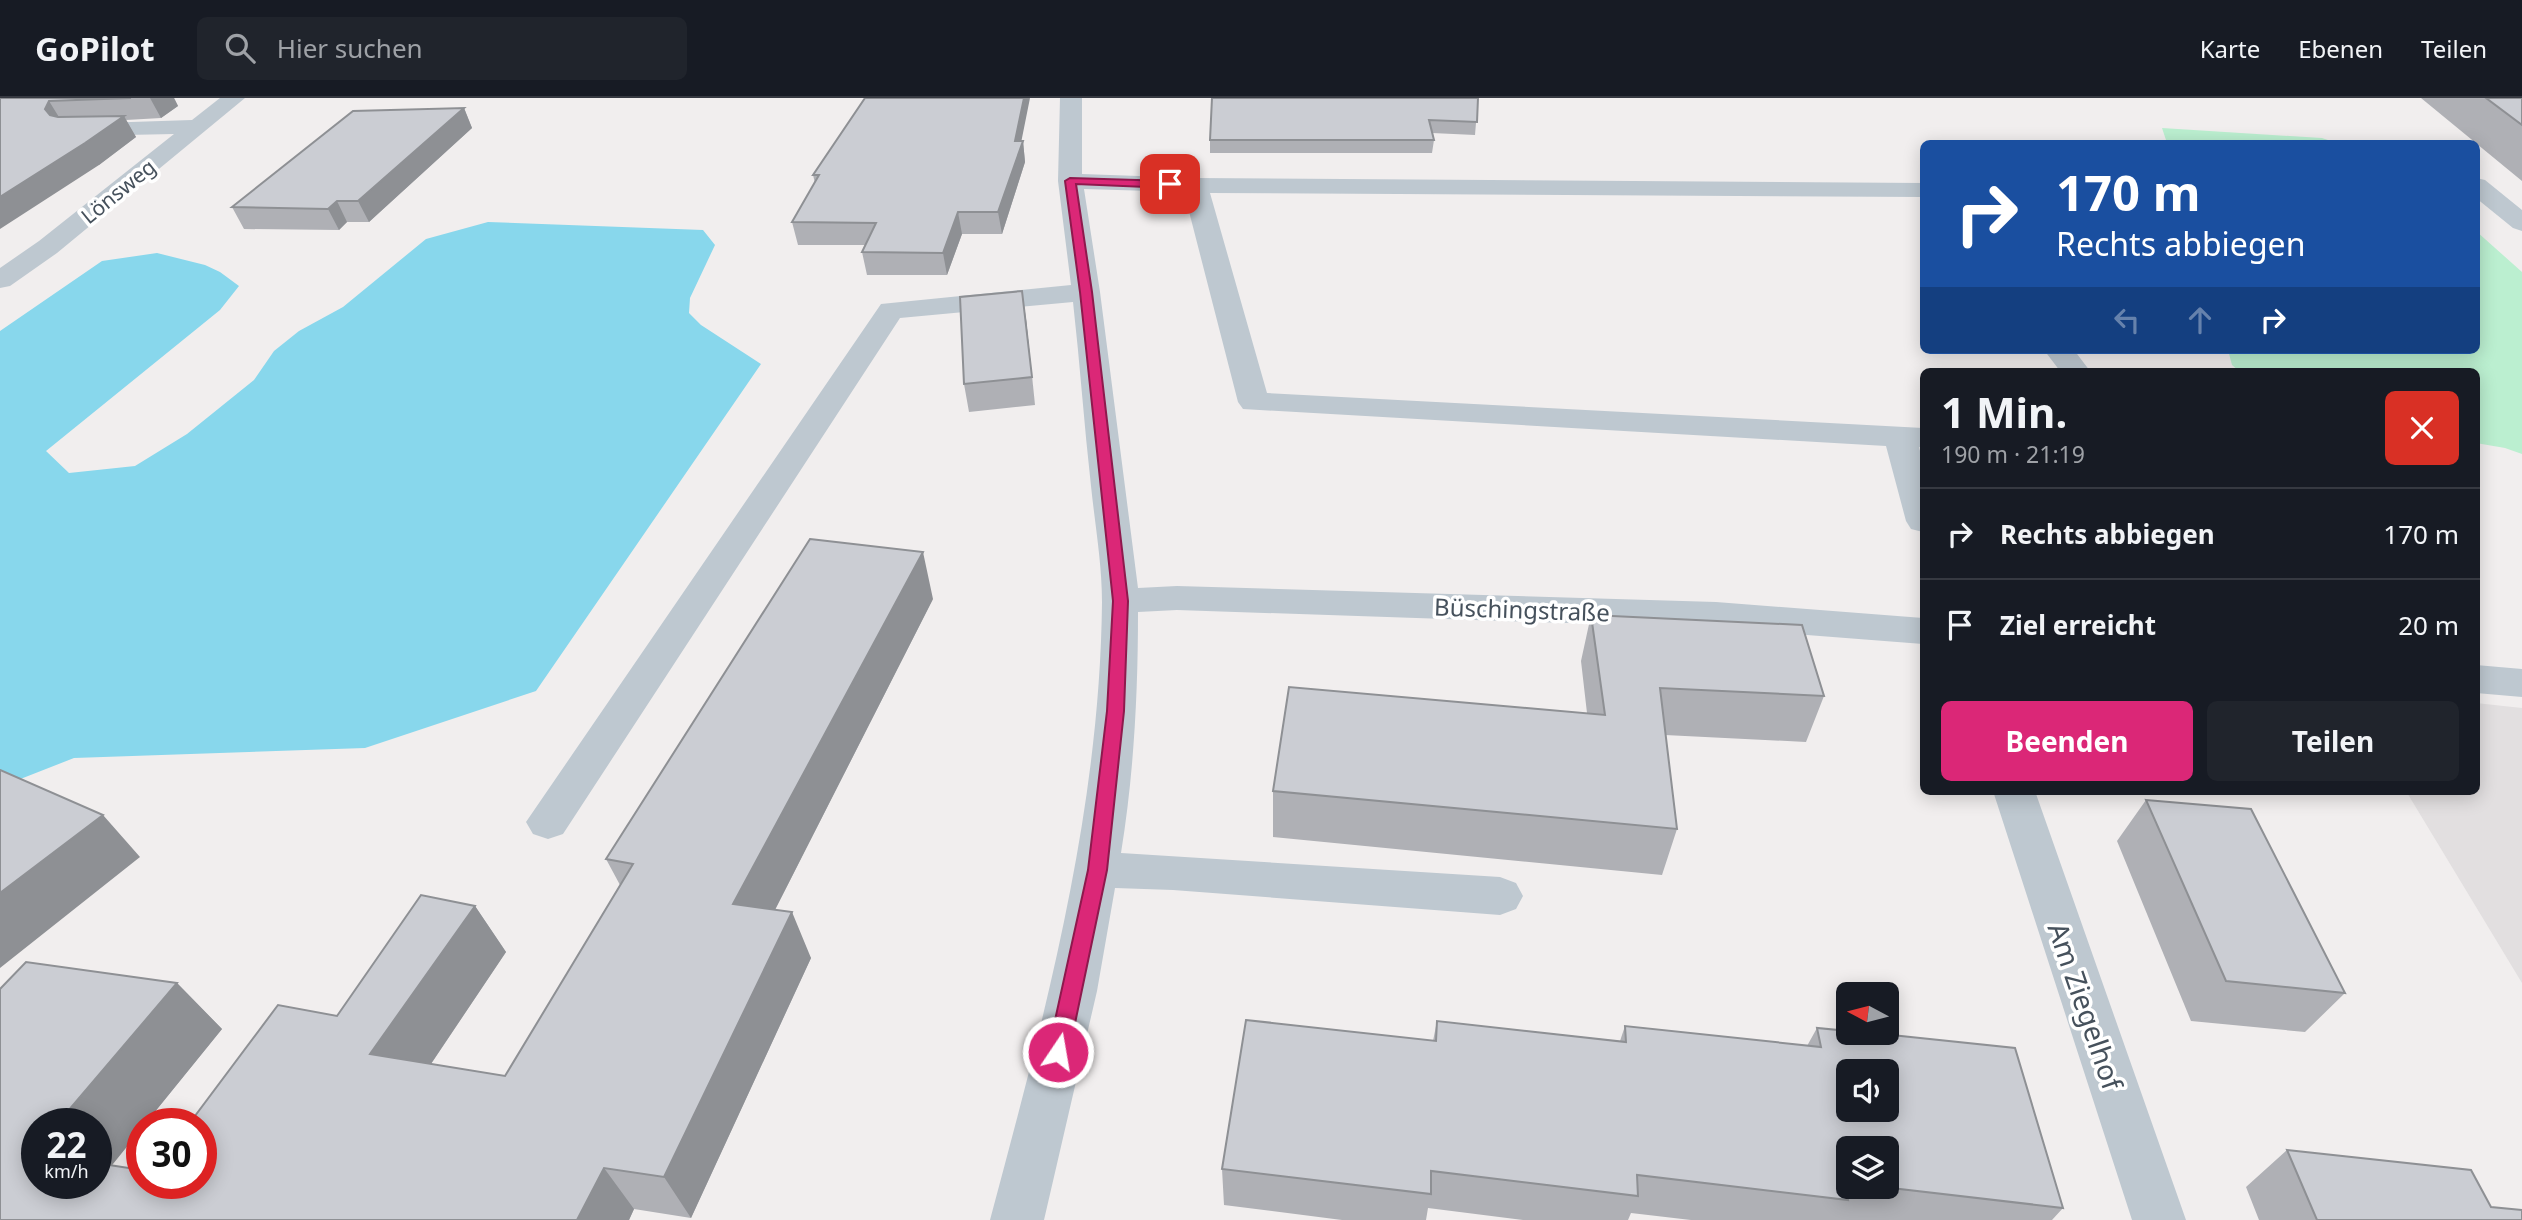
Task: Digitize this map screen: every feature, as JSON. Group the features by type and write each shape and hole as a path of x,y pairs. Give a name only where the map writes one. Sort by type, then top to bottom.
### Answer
{"street":[{"name":"Lönsweg","path":"0,281 48,247 233,98"},
{"path":"1017,1220 1053,1078 1098,870 1115,711 1121,601 1086,292 1070,181 1068,114 1071,98"},
{"path":"72,129 198,127"},
{"path":"1070,181 1195,185 1920,190"},
{"path":"1195,185 1254,402 1912,438 1920,498"},
{"path":"2480,188 2522,223"},
{"path":"548,821 891,310 1086,292"},
{"path":"2062,354 2073,368"},
{"name":"Büschingstraße","path":"1121,601 1177,598 1702,614 1920,631"},
{"path":"2480,679 2522,683"},
{"name":"Am Ziegelhof","path":"2015,795 2159,1220"},
{"path":"1098,870 1173,872 1500,896"}],"shaded area":[{"path":"2480,703 2522,708 2522,983 2408,795 2480,795"}],"green space":[{"path":"2162,128 2328,140 2166,140"},
{"path":"2480,235 2522,272 2522,454 2480,444 2480,368 2236,368 2229,354 2480,354"}],"water":[{"path":"488,222 703,230 715,245 690,298 689,313 701,325 761,364 536,691 365,748 74,758 0,787 0,331 102,261 157,253 205,265 239,286 220,310 46,451 69,473 135,466 187,434 254,380 274,351 299,331 343,307 426,239"}],"building":[{"path":"0,98 131,98 49,101 45,109 50,115 58,117 124,116 0,197"},
{"path":"865,98 1024,98 1015,141 1023,141 998,212 958,212 943,253 862,252 876,223 792,222 819,175 813,175"},
{"path":"1212,98 1478,98 1477,122 1429,120 1434,140 1210,140"},
{"path":"2486,98 2522,98 2522,125"},
{"path":"464,108 358,201 337,201 328,209 232,207 353,111"},
{"path":"1022,291 1032,377 964,384 960,297"},
{"path":"810,539 923,552 733,904 792,912 664,1177 604,1168 577,1220 0,1220 0,989 26,962 177,983 71,1108 21,1108 21,1199 112,1199 112,1165 126,1168 126,1199 217,1199 217,1108 201,1108 278,1005 337,1016 421,895 475,906 370,1054 505,1076 633,864 606,859"},
{"path":"1591,615 1802,625 1824,696 1660,688 1677,829 1273,791 1289,687 1605,715"},
{"path":"0,770 103,815 0,893"},
{"path":"2146,800 2251,809 2345,993 2226,981"},
{"path":"1246,1020 1436,1041 1437,1021 1626,1042 1625,1026 1821,1047 1817,1028 1836,1030 1836,1045 1899,1045 1899,1036 2015,1048 2063,1208 1899,1189 1899,1136 1836,1136 1836,1199 1637,1175 1638,1196 1431,1171 1431,1194 1222,1169"},
{"path":"2287,1150 2471,1170 2491,1207 2522,1210 2522,1220 2317,1220"}],"route":[{"path":"1058,1052 1098,870 1115,711 1121,601 1086,292 1070,181 1170,184"}]}
